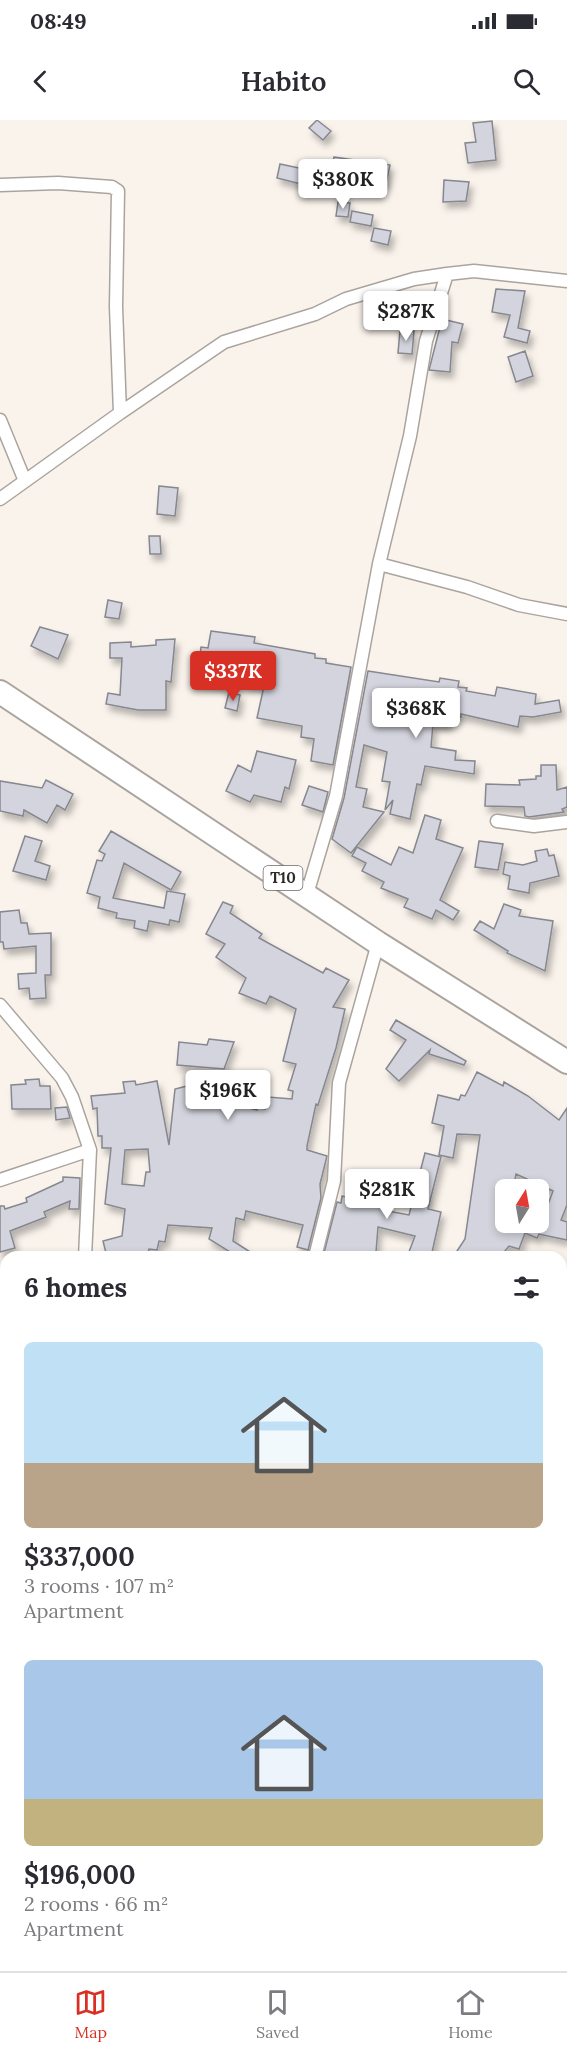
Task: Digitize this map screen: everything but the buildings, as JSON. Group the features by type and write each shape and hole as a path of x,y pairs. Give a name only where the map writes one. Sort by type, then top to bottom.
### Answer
{"highway":[{"name":"T10","path":"0,692 378,943 567,1062"}],"street":[{"path":"0,185 89,185 112,187 119,192 116,307 120,413"},
{"path":"0,499 224,342 315,314 346,299 414,279 447,273 474,271 567,281"},
{"path":"307,894 336,796 379,564 410,436 426,341 447,273"},
{"path":"0,420 26,481"},
{"path":"379,564 467,587 519,605 567,614"},
{"path":"497,821 534,826 567,822"},
{"path":"316,1251 334,1181 339,1083 378,943"},
{"path":"0,1005 62,1078 72,1096 90,1150 85,1251"},
{"path":"0,1180 90,1150"}]}
